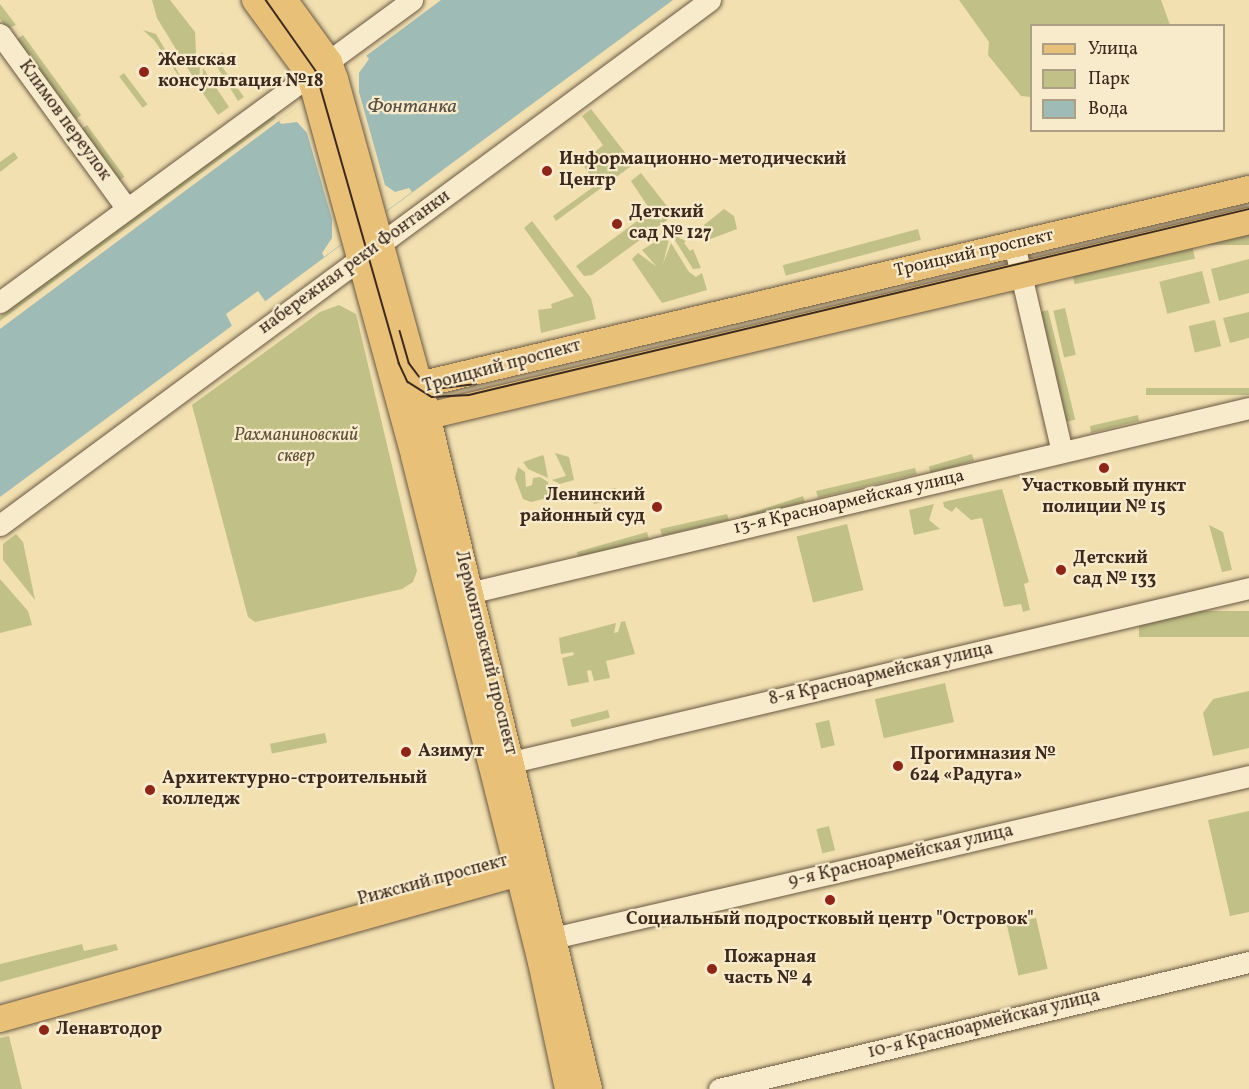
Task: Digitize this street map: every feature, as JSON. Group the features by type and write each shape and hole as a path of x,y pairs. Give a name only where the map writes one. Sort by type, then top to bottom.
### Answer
{"main road":[{"path":"255,0 322,77"},
{"path":"284,0 322,77"},
{"name":"Лермонтовский проспект","path":"322,77 375,219 428,416 460,595 523,864 568,1089"},
{"name":"Лермонтовский проспект","path":"322,77 353,235 401,405 512,762 523,864 553,938 589,1089"},
{"name":"Троицкий проспект","path":"1249,189 420,385 401,405 428,416 1249,221"},
{"name":"Рижский проспект","path":"0,1002 523,864"},
{"name":"Рижский проспект","path":"0,1019 523,864"}],"street":[{"path":"0,302 128,209 322,77 412,0"},
{"name":"набережная реки Фонтанки","path":"0,525 710,0"},
{"name":"Климов переулок","path":"0,34 128,209"},
{"path":"1014,244 1062,453"},
{"name":"13-я Красноармейская улица","path":"460,595 1249,408"},
{"name":"8-я Красноармейская улица","path":"512,762 1249,588"},
{"name":"9-я Красноармейская улица","path":"553,938 1249,776"},
{"name":"10-я Красноармейская улица","path":"719,1089 1249,962"}],"green space":[{"path":"152,0 170,0 195,32 196,53 189,58 195,66 200,63 199,87 157,18"},
{"path":"959,0 1161,0 1170,24 1030,24 1030,97 1021,96 988,55 989,42"},
{"path":"0,4 16,25 7,29 0,19"},
{"path":"143,30 156,34 189,91 154,40"},
{"path":"23,35 81,115 74,120 16,40"},
{"path":"222,52 230,63 223,68 244,97 238,101 213,60"},
{"path":"203,68 229,107 218,115 202,92"},
{"path":"124,73 147,104 143,108 119,77"},
{"path":"591,109 634,164 556,221 553,216 596,185 582,163 603,145 582,116"},
{"path":"272,114 276,118 0,321 0,316"},
{"path":"87,125 125,177 118,181 81,130"},
{"path":"14,152 18,158 0,172 0,162"},
{"path":"641,173 674,215 592,275 584,276 576,266 651,211 631,181"},
{"path":"724,209 734,216 737,229 708,240 704,225"},
{"path":"532,221 591,298 596,319 541,333 538,310 552,308 551,304 574,296 524,228"},
{"path":"918,229 921,240 786,276 783,265"},
{"path":"1208,233 1249,233 1249,245 1208,245"},
{"path":"671,234 686,241 684,243 690,251 693,249 701,268 693,269"},
{"path":"666,235 669,240 663,264 671,243 689,272 696,277 702,273 707,290 662,303 632,259 638,253 657,267 642,250"},
{"path":"1192,245 1195,259 1075,284 1072,271"},
{"path":"1249,259 1249,293 1219,301 1211,269"},
{"path":"1202,271 1210,303 1167,314 1159,282"},
{"name":"Рахманиновский сквер","path":"339,305 356,314 417,571 413,582 402,589 255,622 248,617 192,405 320,312"},
{"path":"1065,308 1076,355 1064,357 1053,311"},
{"path":"1048,310 1075,420 1067,422 1039,312"},
{"path":"1249,312 1249,338 1230,343 1223,318"},
{"path":"1215,320 1221,346 1195,352 1189,326"},
{"path":"1146,388 1249,388 1249,395 1146,395"},
{"path":"1138,415 1139,421 1091,433 1090,426"},
{"path":"555,453 569,457 574,480 560,484 552,480 566,476"},
{"path":"972,454 974,461 931,473 929,466"},
{"path":"543,455 548,478 528,469 523,462"},
{"path":"518,467 525,472 526,487 532,485 533,478 540,477 548,482 551,497 531,502 523,499 515,478"},
{"path":"915,468 917,474 818,498 816,491"},
{"path":"616,488 618,499 594,504 590,492"},
{"path":"1002,489 1029,582 1024,584 1030,610 1023,612 1021,604 1004,607 982,518 971,520 956,507 952,512 944,507 943,502"},
{"path":"803,496 805,502 742,522 740,516"},
{"path":"934,504 929,520 940,529 914,535 909,510"},
{"path":"727,514 729,520 662,536 660,529"},
{"path":"847,524 863,590 813,603 797,537"},
{"path":"1209,525 1223,532 1232,570 1222,572"},
{"path":"647,532 649,539 579,559 577,552"},
{"path":"16,534 23,542 35,600 3,560 3,544"},
{"path":"0,579 28,611 32,625 0,633"},
{"path":"1139,611 1249,611 1249,637 1139,637"},
{"path":"625,621 635,654 606,661 610,678 594,681 591,670 587,671 589,682 568,686 562,658 574,655 573,652 561,654 559,638 616,623 614,633 618,632 621,622"},
{"path":"945,683 954,722 884,738 875,699"},
{"path":"1249,691 1249,748 1213,756 1203,713 1213,699"},
{"path":"608,710 610,718 572,727 570,719"},
{"path":"829,720 835,745 821,748 815,723"},
{"path":"325,733 327,743 272,754 270,744"},
{"path":"1249,811 1249,912 1230,916 1208,820"},
{"path":"829,826 835,850 822,853 816,829"},
{"path":"1036,918 1048,969 1018,975 1007,925"},
{"path":"82,944 84,951 116,944 118,950 0,982 0,964"},
{"path":"9,1036 22,1089 0,1089 0,1038"}],"water":[{"name":"Фонтанка","path":"441,0 673,0 0,497 0,329"}],"pier":[{"path":"366,55 369,59 359,73 359,92 385,185 395,192 409,188 412,192 324,257 322,253 332,238 332,219 307,133 297,122 281,124 279,121"},
{"path":"258,291 265,301 261,307 233,328 226,314"}],"tram line":[{"path":"266,0 316,71 399,363 408,382 432,397 469,395 1249,209"},
{"path":"400,331 409,363 421,379 443,388 476,384"}],"place":[{"name":"Женская консультация №18","path":"144,72"},
{"name":"Информационно-методический Центр","path":"547,171"},
{"name":"Детский сад № 127","path":"617,224"},
{"name":"Участковый пункт полиции № 15","path":"1104,468"},
{"name":"Ленинский районный суд","path":"657,507"},
{"name":"Детский сад № 133","path":"1061,570"},
{"name":"Азимут","path":"406,752"},
{"name":"Прогимназия № 624 «Радуга»","path":"898,766"},
{"name":"Архитектурно-строительный колледж","path":"150,790"},
{"name":"Социальный подростковый центр \"Островок\"","path":"830,900"},
{"name":"Пожарная часть № 4","path":"712,969"},
{"name":"Ленавтодор","path":"44,1030"}]}
